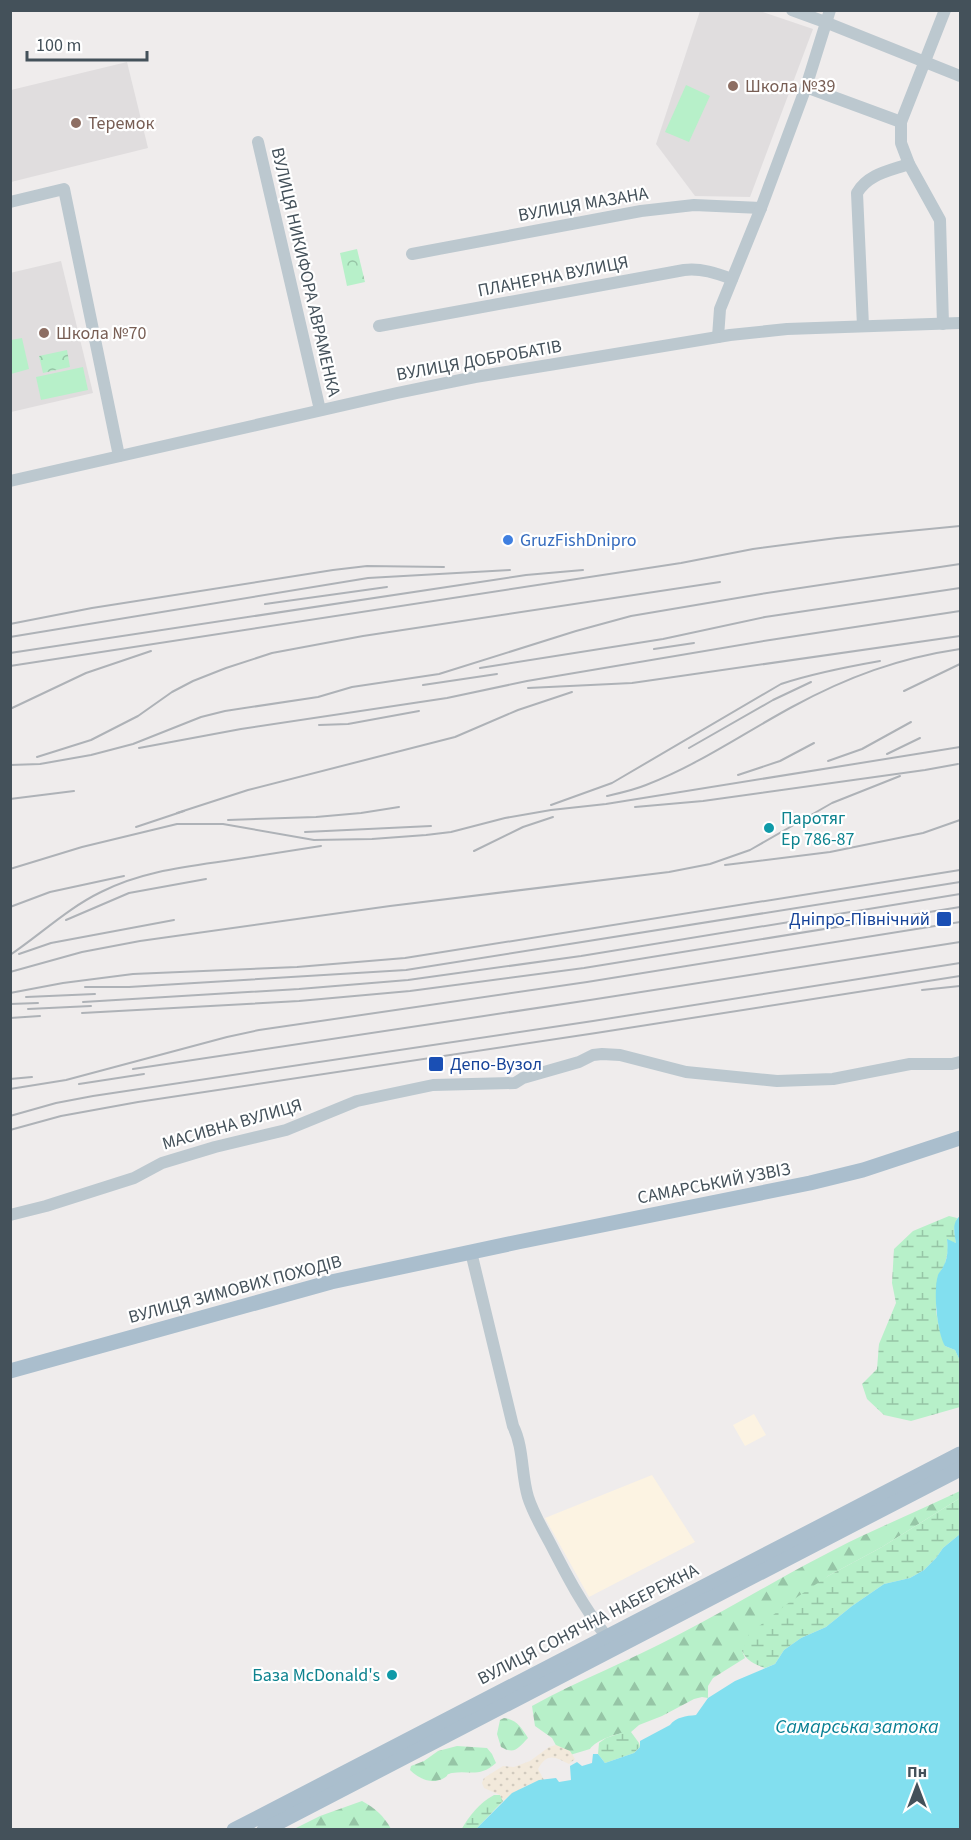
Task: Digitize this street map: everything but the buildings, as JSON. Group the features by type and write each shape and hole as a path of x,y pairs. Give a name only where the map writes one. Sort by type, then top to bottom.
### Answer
{"main road":[{"name":"САМАРСЬКИЙ УЗВІЗ","path":"471,1252 810,1184 863,1170 960,1138"},
{"name":"ВУЛИЦЯ ЗИМОВИХ ПОХОДІВ","path":"10,1371 290,1292 471,1252"},
{"name":"ВУЛИЦЯ СОНЯЧНА НАБЕРЕЖНА","path":"234,1830 960,1454"},
{"name":"ВУЛИЦЯ СОНЯЧНА НАБЕРЕЖНА","path":"264,1830 960,1469"}],"street":[{"path":"792,10 827,16 926,63 960,76"},
{"path":"943,324 940,220 909,164 901,143 901,122 945,10"},
{"path":"718,337 720,309 806,87 827,16"},
{"path":"806,87 901,122"},
{"name":"ВУЛИЦЯ НИКИФОРА АВРАМЕНКА","path":"258,142 320,410"},
{"path":"863,326 857,194 868,179 909,164"},
{"path":"10,202 64,189 119,456"},
{"name":"ВУЛИЦЯ МАЗАНА","path":"412,254 641,211 694,204 760,208"},
{"name":"ПЛАНЕРНА ВУЛИЦЯ","path":"379,326 684,270 705,270 732,279"},
{"name":"ВУЛИЦЯ ДОБРОБАТІВ","path":"10,481 476,377 718,337 787,329 960,323"},
{"name":"МАСИВНА ВУЛИЦЯ","path":"10,1215 134,1178 162,1163 286,1130 357,1101 433,1085 515,1083 523,1078 579,1062 594,1055 620,1055 686,1072 777,1081 833,1079 910,1064 960,1062"},
{"path":"471,1252 513,1426 520,1446 525,1488 531,1507 570,1584 589,1614 607,1636"}],"shaded area":[{"name":"Школа №39","path":"700,11 760,11 813,29 750,197 695,196 656,144"},
{"name":"Теремок","path":"127,62 148,148 11,182 11,90"},
{"name":"Школа №70","path":"61,261 93,393 11,412 10,273"},
{"path":"754,1414 766,1435 745,1446 733,1425"},
{"path":"652,1475 695,1542 589,1597 545,1518"}],"green space":[{"path":"686,85 710,96 689,142 665,132"},
{"path":"357,249 365,282 347,286 340,253"},
{"path":"22,338 29,369 11,374 11,340"},
{"path":"67,350 70,367 43,373 39,356"},
{"path":"83,367 88,390 41,400 36,377"},
{"path":"949,1216 957,1218 954,1230 956,1243 947,1240 948,1250 945,1264 938,1276 936,1311 945,1346 955,1350 960,1361 960,1407 911,1421 884,1415 867,1399 862,1384 877,1369 879,1344 896,1303 892,1283 894,1249 913,1231"},
{"path":"960,1491 960,1498 882,1547 828,1576 742,1651 745,1658 713,1678 708,1686 708,1698 694,1699 639,1725 631,1732 608,1737 590,1749 570,1755 558,1749 552,1738 535,1726 532,1706 676,1636 851,1541"},
{"path":"960,1498 960,1534 943,1548 924,1570 910,1578 884,1584 826,1627 801,1638 784,1650 775,1664 765,1668 751,1662 746,1657 742,1651 749,1634 787,1604 828,1576 882,1547"},
{"path":"504,1718 515,1722 528,1738 513,1750 501,1747 497,1734 500,1720"},
{"path":"624,1732 631,1732 640,1747 634,1753 605,1763 598,1754 599,1743"},
{"path":"457,1746 487,1748 496,1763 479,1772 452,1773 435,1781 417,1776 410,1770 411,1766 424,1761 438,1751"},
{"path":"494,1795 500,1795 503,1801 476,1829 461,1830 475,1810"},
{"path":"362,1801 379,1813 391,1829 294,1829 320,1816"}],"sand":[{"path":"556,1745 570,1751 575,1759 569,1764 552,1758 545,1760 538,1769 544,1780 528,1785 503,1801 500,1795 484,1788 482,1783 484,1778 503,1766 514,1767 530,1761 549,1747"}],"water":[{"path":"960,1216 960,1361 955,1350 945,1346 942,1340 936,1291 938,1275 947,1257 947,1239 956,1243 955,1225"},
{"name":"Самарська затока","path":"960,1534 960,1829 476,1829 512,1793 539,1780 556,1778 559,1782 571,1780 570,1766 577,1762 582,1766 592,1763 593,1754 598,1754 605,1763 634,1753 640,1747 640,1741 678,1719 696,1715 708,1698 735,1681 775,1664 784,1650 801,1638 826,1627 884,1584 910,1578 924,1570 943,1548"}],"railway":[{"path":"10,666 681,563 753,549 960,526"},
{"path":"10,765 40,764 91,755 133,744 201,717 225,711 318,697 352,687 439,674 631,616 960,564"},
{"path":"10,624 92,608 333,570 367,566 444,567"},
{"path":"10,637 368,578 510,570"},
{"path":"10,653 526,575 583,570"},
{"path":"37,757 91,740 138,716 172,692 193,681 272,653 363,636 720,582"},
{"path":"265,604 387,587"},
{"path":"480,668 663,639 765,617 960,588"},
{"path":"139,748 241,729 447,698 527,681 770,640 960,611"},
{"path":"528,688 632,683 960,636"},
{"path":"654,649 694,643"},
{"path":"607,796 641,787 684,768 792,707 853,678 895,663 960,649"},
{"path":"10,709 86,673 151,651"},
{"path":"551,805 612,783 781,684 818,673 880,661"},
{"path":"904,691 960,664"},
{"path":"423,685 497,674"},
{"path":"689,748 773,700 811,682"},
{"path":"177,813 248,790 455,737 518,710 572,692"},
{"path":"319,725 348,724 419,711"},
{"path":"828,761 862,749 911,722"},
{"path":"887,754 920,738"},
{"path":"738,775 780,761 814,743"},
{"path":"10,869 82,847 177,824 223,824 314,840 426,835 451,832 505,818 551,810 606,804 960,747"},
{"path":"635,807 703,801 958,764"},
{"path":"10,972 82,952 140,941 390,906 669,872 710,864 750,850 832,803 900,776"},
{"path":"10,799 74,791"},
{"path":"228,820 316,817 399,807"},
{"path":"136,827 184,811"},
{"path":"474,851 523,827 553,817"},
{"path":"725,865 830,852 923,833 960,820"},
{"path":"305,832 431,826"},
{"path":"10,955 77,906 116,885 178,868 321,846"},
{"path":"10,993 133,974 297,967 405,958 960,870"},
{"path":"10,907 50,892 124,876"},
{"path":"66,920 129,893 206,879"},
{"path":"85,987 129,987 406,970 960,882"},
{"path":"83,1002 408,980 581,956 960,894"},
{"path":"82,1013 299,1001 410,991 584,968 960,907"},
{"path":"19,954 51,943 174,920"},
{"path":"10,1089 66,1080 259,1030 587,982 960,922"},
{"path":"133,1069 960,942"},
{"path":"10,1116 56,1103 93,1096 960,963"},
{"path":"10,1130 61,1116 138,1102 960,976"},
{"path":"922,990 960,986"},
{"path":"26,997 95,994"},
{"path":"10,1004 38,1003"},
{"path":"28,1009 91,1006"},
{"path":"10,1018 40,1016"},
{"path":"79,1084 144,1074"},
{"path":"10,1079 32,1077"}],"place":[{"name":"Школа №39","path":"733,86"},
{"name":"Теремок","path":"76,123"},
{"name":"Школа №70","path":"44,333"},
{"name":"GruzFishDnipro","path":"508,540"},
{"name":"Паротяг Ер 786-87","path":"769,828"},
{"name":"Дніпро-Північний","path":"944,919"},
{"name":"Депо-Вузол","path":"436,1064"},
{"name":"База McDonald's","path":"392,1675"}]}
